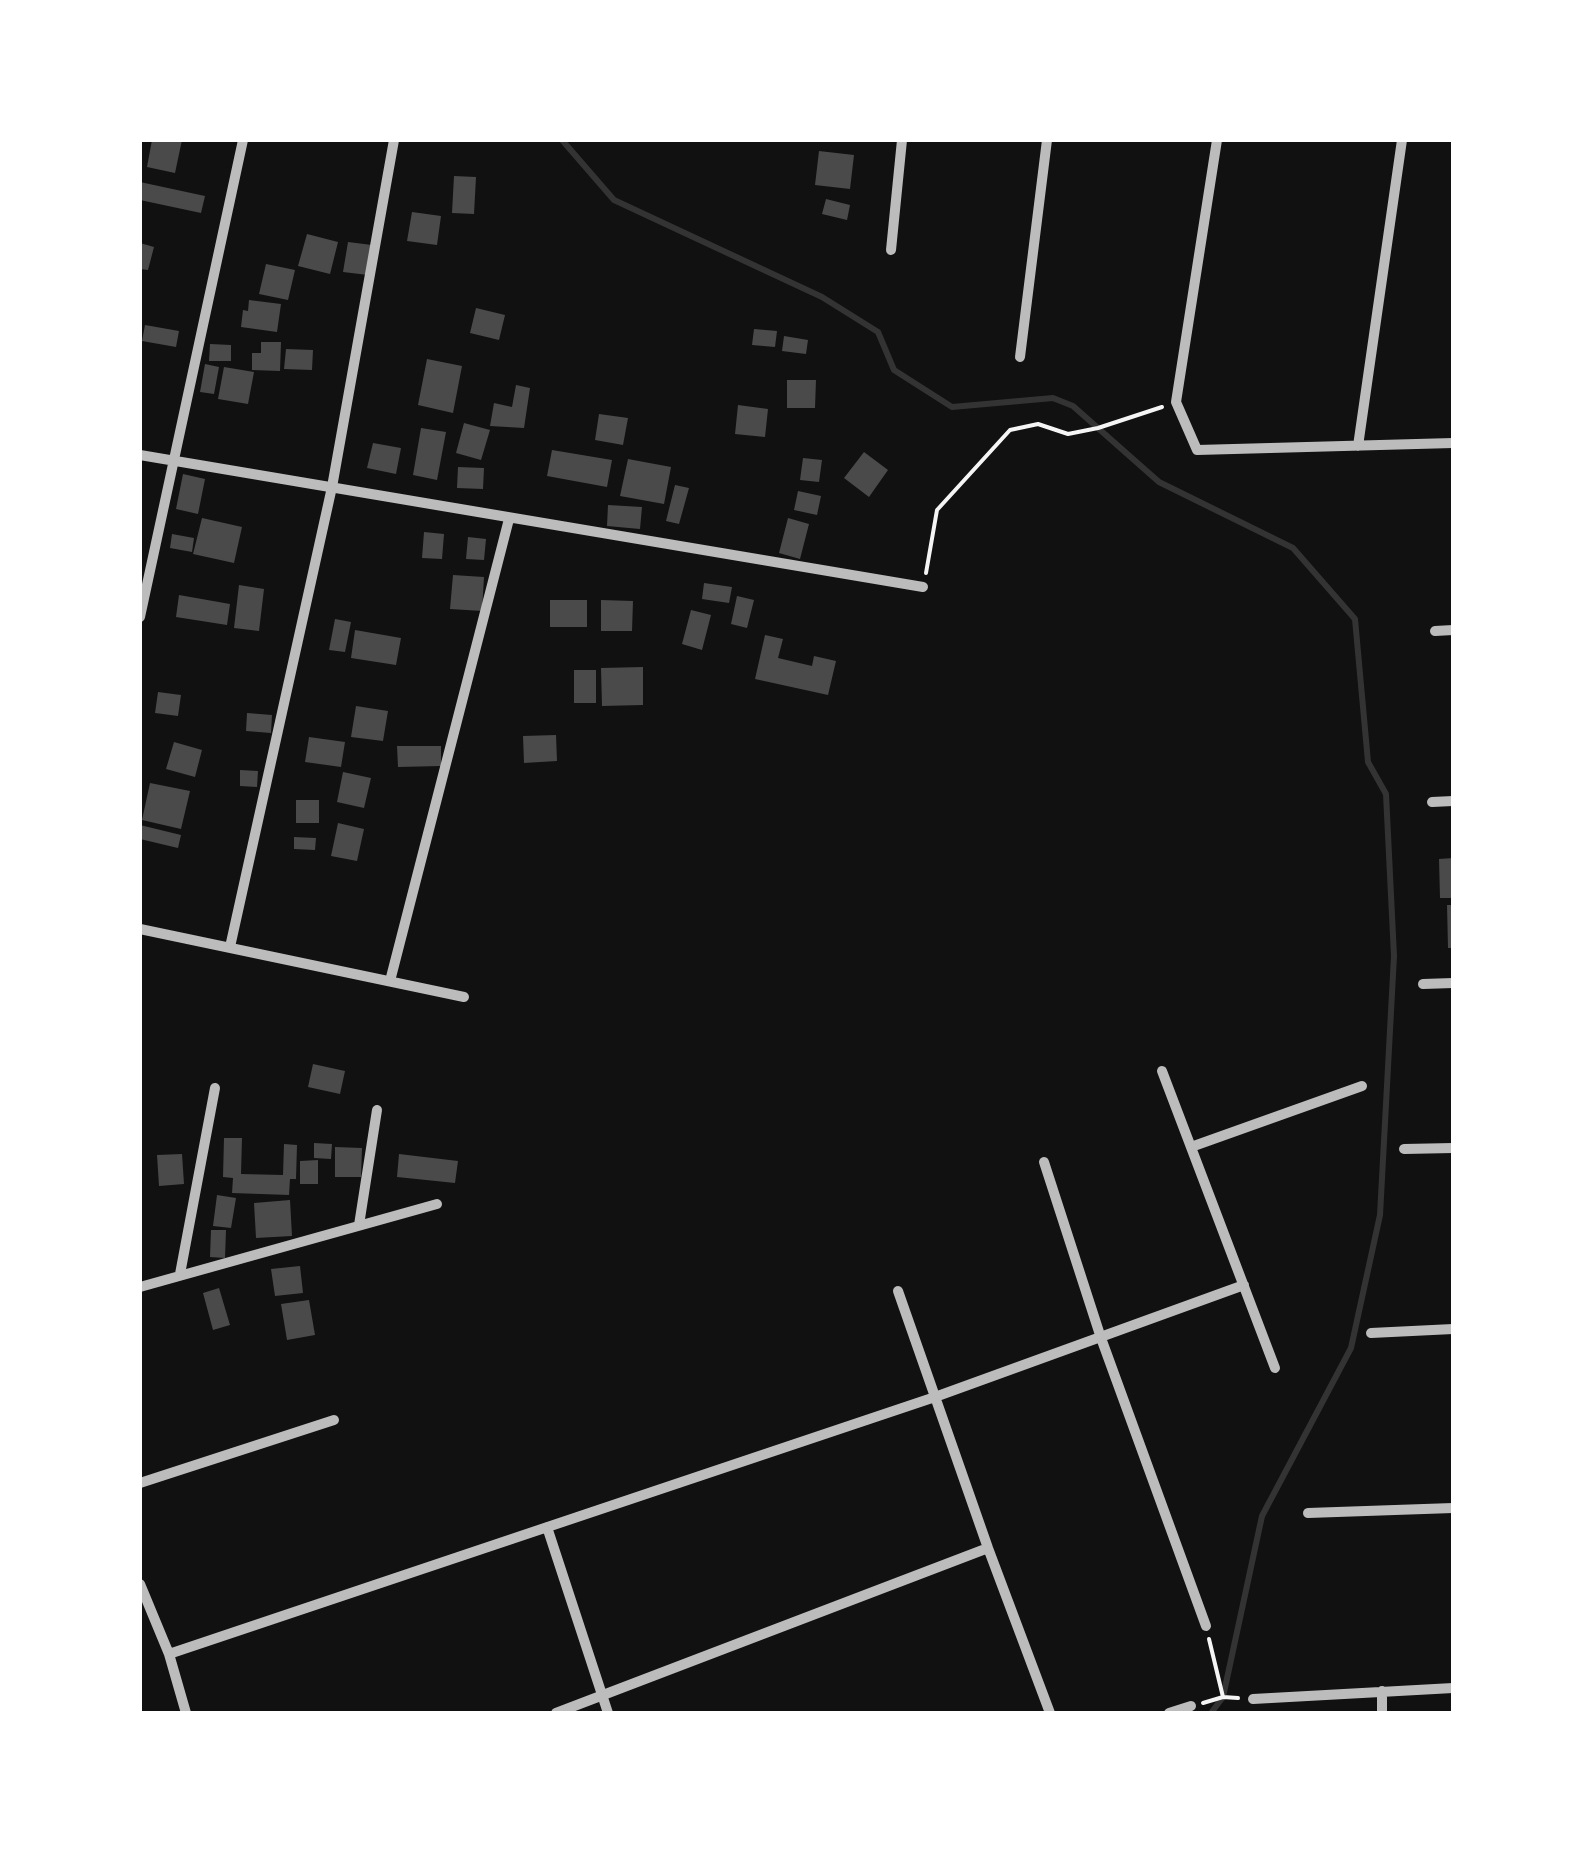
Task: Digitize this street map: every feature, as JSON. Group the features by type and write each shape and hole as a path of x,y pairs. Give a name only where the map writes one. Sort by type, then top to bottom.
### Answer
{"street":[{"path":"140,616 244,140"},
{"path":"230,947 332,487 394,140"},
{"path":"891,250 902,140"},
{"path":"1020,358 1047,140"},
{"path":"1218,140 1176,402 1197,450 1453,443"},
{"path":"1358,446 1402,140"},
{"path":"140,455 923,587"},
{"path":"390,981 509,519"},
{"path":"1435,632 1453,630"},
{"path":"1432,802 1453,801"},
{"path":"140,930 464,997"},
{"path":"1423,984 1453,984"},
{"path":"1162,1071 1275,1368"},
{"path":"1191,1147 1362,1086"},
{"path":"180,1274 214,1088"},
{"path":"360,1225 378,1110"},
{"path":"1404,1149 1453,1148"},
{"path":"1044,1162 1101,1338 1206,1626"},
{"path":"140,1287 436,1204"},
{"path":"169,1654 935,1397 1244,1286"},
{"path":"898,1291 1050,1713"},
{"path":"1371,1333 1453,1330"},
{"path":"140,1482 334,1420"},
{"path":"1308,1513 1453,1508"},
{"path":"547,1528 608,1713"},
{"path":"556,1713 988,1548"},
{"path":"140,1584 169,1654 186,1713"},
{"path":"1253,1699 1453,1688"},
{"path":"1382,1690 1382,1713"},
{"path":"1168,1713 1191,1706"}],"path":[{"path":"923,587 937,510 1010,430 1038,424 1068,434 1176,402"},
{"path":"1206,1626 1223,1698"},
{"path":"1191,1706 1223,1698 1253,1699"}],"building":[{"path":"152,140 182,140 175,173 147,167"},
{"path":"819,151 854,155 850,189 815,185"},
{"path":"454,176 476,177 474,214 452,213"},
{"path":"140,182 205,196 201,213 140,200"},
{"path":"826,199 850,205 847,220 822,214"},
{"path":"412,212 441,216 437,245 407,241"},
{"path":"307,234 338,242 330,274 298,266"},
{"path":"348,242 372,245 368,275 343,272"},
{"path":"140,243 154,247 148,270 140,269"},
{"path":"266,264 295,270 288,300 259,294"},
{"path":"249,300 281,304 277,332 241,327"},
{"path":"476,308 505,315 499,340 470,333"},
{"path":"145,325 179,331 176,347 142,341"},
{"path":"754,329 777,331 775,347 752,345"},
{"path":"784,336 808,340 806,354 782,351"},
{"path":"261,342 281,342 280,371 252,370 252,353 261,353"},
{"path":"210,344 231,345 231,361 209,361"},
{"path":"286,349 313,350 312,370 284,369"},
{"path":"427,359 462,366 453,413 418,405"},
{"path":"205,364 219,367 214,394 200,392"},
{"path":"224,367 254,372 248,404 218,399"},
{"path":"787,380 816,380 815,408 787,408"},
{"path":"516,385 530,388 524,428 490,426 494,403 512,407"},
{"path":"738,405 768,409 765,437 735,434"},
{"path":"599,414 628,418 623,445 595,440"},
{"path":"464,423 490,430 481,460 456,453"},
{"path":"421,428 446,432 437,480 413,475"},
{"path":"373,443 401,448 396,474 367,468"},
{"path":"552,450 612,460 607,487 547,476"},
{"path":"864,452 888,470 869,497 844,478"},
{"path":"803,458 822,460 819,482 800,480"},
{"path":"628,459 671,467 664,504 620,496"},
{"path":"458,467 484,468 483,489 457,488"},
{"path":"183,474 205,479 198,514 176,509"},
{"path":"675,485 689,488 679,524 666,521"},
{"path":"798,491 821,496 817,515 794,510"},
{"path":"608,505 642,507 640,529 607,526"},
{"path":"202,518 242,527 234,563 193,554"},
{"path":"788,518 809,524 800,559 779,553"},
{"path":"424,532 444,534 442,559 422,558"},
{"path":"172,534 194,538 192,552 170,548"},
{"path":"468,537 486,539 484,560 466,559"},
{"path":"453,575 484,577 482,611 450,609"},
{"path":"704,583 732,587 729,603 702,599"},
{"path":"239,585 264,589 259,631 234,628"},
{"path":"179,595 230,604 227,625 176,617"},
{"path":"737,596 754,600 747,628 731,624"},
{"path":"550,600 587,600 587,627 550,627"},
{"path":"601,600 633,601 632,631 601,631"},
{"path":"691,610 711,615 702,650 682,644"},
{"path":"335,619 351,622 345,652 329,650"},
{"path":"355,630 401,638 396,665 351,658"},
{"path":"765,635 783,639 778,658 812,666 814,656 836,661 828,695 755,679"},
{"path":"643,667 643,705 602,706 601,668"},
{"path":"574,670 596,670 596,703 574,703"},
{"path":"158,692 181,695 178,716 155,713"},
{"path":"356,706 388,711 383,741 351,737"},
{"path":"247,713 272,715 271,733 246,731"},
{"path":"556,735 557,761 524,763 523,736"},
{"path":"309,737 345,742 341,767 305,762"},
{"path":"174,742 202,750 195,777 166,769"},
{"path":"397,746 441,746 441,766 398,767"},
{"path":"240,770 258,771 257,787 240,786"},
{"path":"343,772 371,778 364,808 337,802"},
{"path":"150,783 190,791 181,829 142,820"},
{"path":"296,800 319,800 319,823 296,823"},
{"path":"338,823 364,829 357,861 331,856"},
{"path":"140,825 181,835 178,848 140,839"},
{"path":"294,837 316,838 315,850 294,849"},
{"path":"1453,858 1453,898 1440,898 1439,859"},
{"path":"1447,905 1453,905 1453,948 1448,948"},
{"path":"313,1064 345,1071 340,1094 308,1087"},
{"path":"224,1138 242,1138 241,1174 283,1175 284,1144 297,1145 296,1179 290,1179 289,1195 232,1193 233,1178 223,1177"},
{"path":"314,1143 332,1144 331,1159 314,1158"},
{"path":"335,1147 362,1148 361,1177 335,1177"},
{"path":"182,1154 184,1184 159,1186 157,1155"},
{"path":"399,1154 458,1161 455,1183 397,1177"},
{"path":"318,1160 318,1184 300,1184 300,1161"},
{"path":"217,1195 236,1198 231,1228 213,1226"},
{"path":"290,1200 292,1236 256,1238 254,1203"},
{"path":"211,1230 226,1230 225,1258 210,1257"},
{"path":"300,1266 303,1293 275,1296 271,1269"},
{"path":"219,1288 230,1325 213,1330 203,1293"},
{"path":"309,1300 315,1335 287,1340 281,1304"}],"waterway":[{"path":"562,140 614,200 822,297 878,332 894,370 952,407 1053,398 1073,406 1159,482 1293,548 1355,619 1368,762 1386,794 1394,956 1380,1215 1351,1348 1262,1516 1223,1697 1211,1713"}]}
